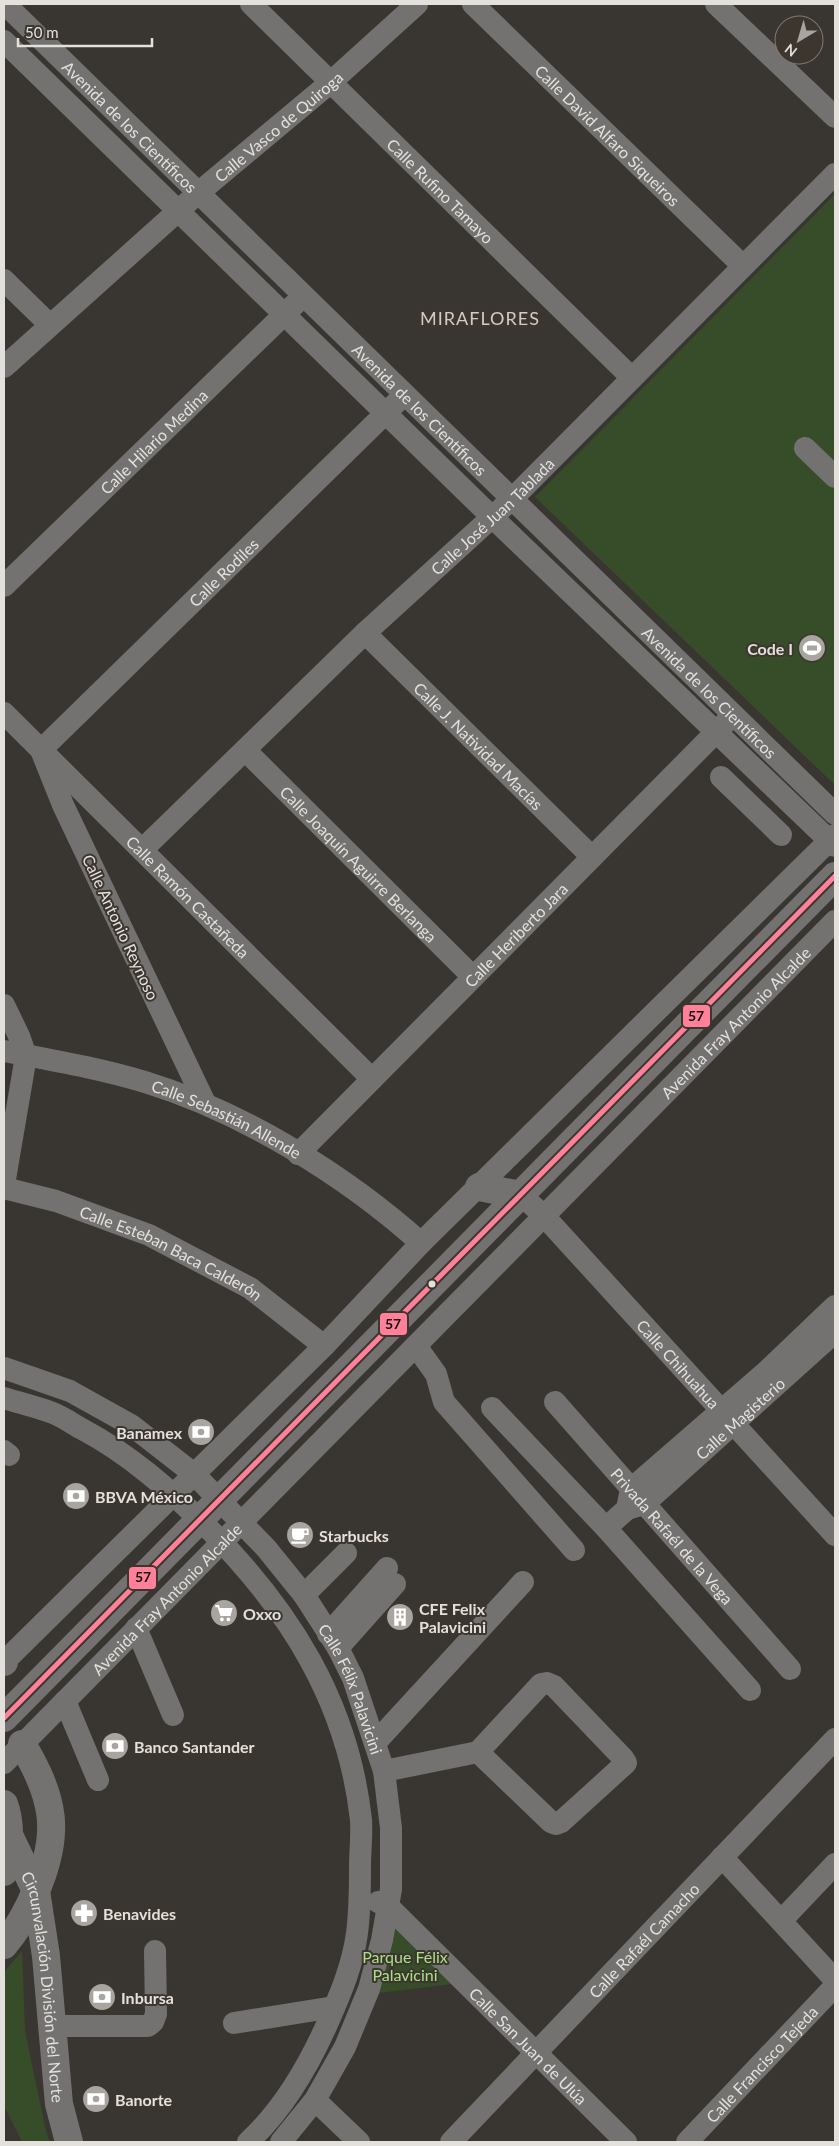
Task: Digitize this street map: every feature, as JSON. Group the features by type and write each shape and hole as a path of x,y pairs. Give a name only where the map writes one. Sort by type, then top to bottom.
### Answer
{"main road":[{"name":"Avenida Fray Antonio Alcalde","path":"4,1718 835,876"},
{"path":"479,1187 521,1195"},
{"path":"4,1945 19,1924 36,1891 48,1858 51,1821 44,1786 37,1769 13,1753"},
{"name":"Circunvalación División del Norte","path":"4,1804 9,1834 8,1854 4,1872"},
{"name":"Circunvalación División del Norte","path":"9,1834 36,1891 46,1956 59,2104 69,2142"}],"street":[{"name":"Avenida de los Científicos","path":"5,4 197,194 835,814"},
{"name":"Calle Rufino Tamayo","path":"251,4 632,378"},
{"name":"Calle Vasco de Quiroga","path":"4,367 197,194 331,82 417,4"},
{"name":"Calle David Alfaro Siqueiros","path":"473,4 743,266"},
{"path":"716,4 835,117"},
{"name":"Avenida de los Científicos","path":"4,41 177,212 492,517 833,841"},
{"name":"Calle José Juan Tablada","path":"142,850 365,633 512,499 835,174"},
{"path":"4,280 50,325"},
{"name":"Calle Hilario Medina","path":"4,586 303,297"},
{"name":"Calle Rodiles","path":"41,750 405,395"},
{"path":"805,448 835,478"},
{"name":"Calle J. Natividad Macías","path":"365,633 592,857"},
{"name":"Calle Ramón Castañeda","path":"4,713 372,1079"},
{"name":"Calle Heriberto Jara","path":"298,1154 733,715"},
{"name":"Calle Antonio Reynoso","path":"41,750 63,806 205,1103"},
{"name":"Calle Joaquín Aguirre Berlanga","path":"244,750 473,978"},
{"path":"721,778 781,834"},
{"path":"748,803 768,781"},
{"path":"7,1655 174,1494 324,1346 421,1244 833,841"},
{"name":"Avenida Fray Antonio Alcalde","path":"13,1753 835,921"},
{"path":"4,1005 26,1056 4,1187"},
{"name":"Calle Sebastián Allende","path":"4,1051 86,1066 205,1103 252,1127 338,1179 379,1208 421,1244"},
{"name":"Calle Esteban Baca Calderón","path":"4,1187 56,1200 149,1235 250,1288 324,1346"},
{"name":"Calle Chihuahua","path":"521,1195 544,1216 835,1535"},
{"name":"Calle Magisterio","path":"727,1418 768,1370 835,1306"},
{"name":"Calle Magisterio","path":"606,1528 727,1418 835,1332"},
{"path":"416,1346 436,1374 444,1402 574,1550"},
{"name":"Calle Félix Palavicini","path":"4,1368 70,1391 122,1420 194,1474 242,1522 304,1595 333,1641 353,1678 384,1771 391,1828 391,1890 382,1940 369,1989 346,2047 315,2100 281,2142"},
{"name":"Calle Félix Palavicini","path":"4,1398 54,1413 113,1446 174,1494 244,1564 293,1628 327,1690 351,1762 361,1822 360,1896 357,1934 345,1984 320,2040 294,2086 258,2133 248,2142"},
{"name":"Privada Rafaél de la Vega","path":"555,1402 634,1501 790,1670"},
{"path":"492,1408 606,1528 750,1690"},
{"path":"304,1595 346,1553"},
{"path":"333,1641 391,1576"},
{"path":"375,1743 523,1582"},
{"path":"136,1628 173,1715"},
{"path":"384,1771 478,1752 541,1684 547,1683 554,1686 626,1763 562,1822 556,1824 551,1822 478,1752"},
{"path":"65,1701 98,1780"},
{"name":"Calle Rafaél Camacho","path":"451,2142 835,1739"},
{"path":"722,1857 835,1980"},
{"path":"781,1921 835,1864"},
{"name":"Calle San Juan de Ulúa","path":"360,1896 388,1906 626,2142"},
{"path":"52,2026 148,2026 153,2022 156,2014 156,1951"},
{"name":"Calle Francisco Tejeda","path":"687,2142 835,1986"},
{"path":"234,2023 334,2008"},
{"path":"315,2100 360,2142"}],"green space":[{"path":"835,194 835,785 535,497"},
{"name":"Parque Félix Palavicini","path":"394,1922 461,1983 370,1994"},
{"path":"22,1951 25,2031 50,2142 22,2142 4,2106 4,1972"}],"transit line":[{"name":"57","path":"4,1718 835,876"}],"place":[{"name":"Code I","path":"812,648"},
{"name":"Banamex","path":"201,1432"},
{"name":"BBVA México","path":"76,1496"},
{"name":"Starbucks","path":"300,1535"},
{"name":"Oxxo","path":"224,1613"},
{"name":"CFE Felix Palavicini","path":"400,1617"},
{"name":"Banco Santander","path":"115,1746"},
{"name":"Benavides","path":"84,1913"},
{"name":"Inbursa","path":"102,1997"},
{"name":"Banorte","path":"96,2099"}],"district":[{"name":"MIRAFLORES","path":"480,318"}]}
